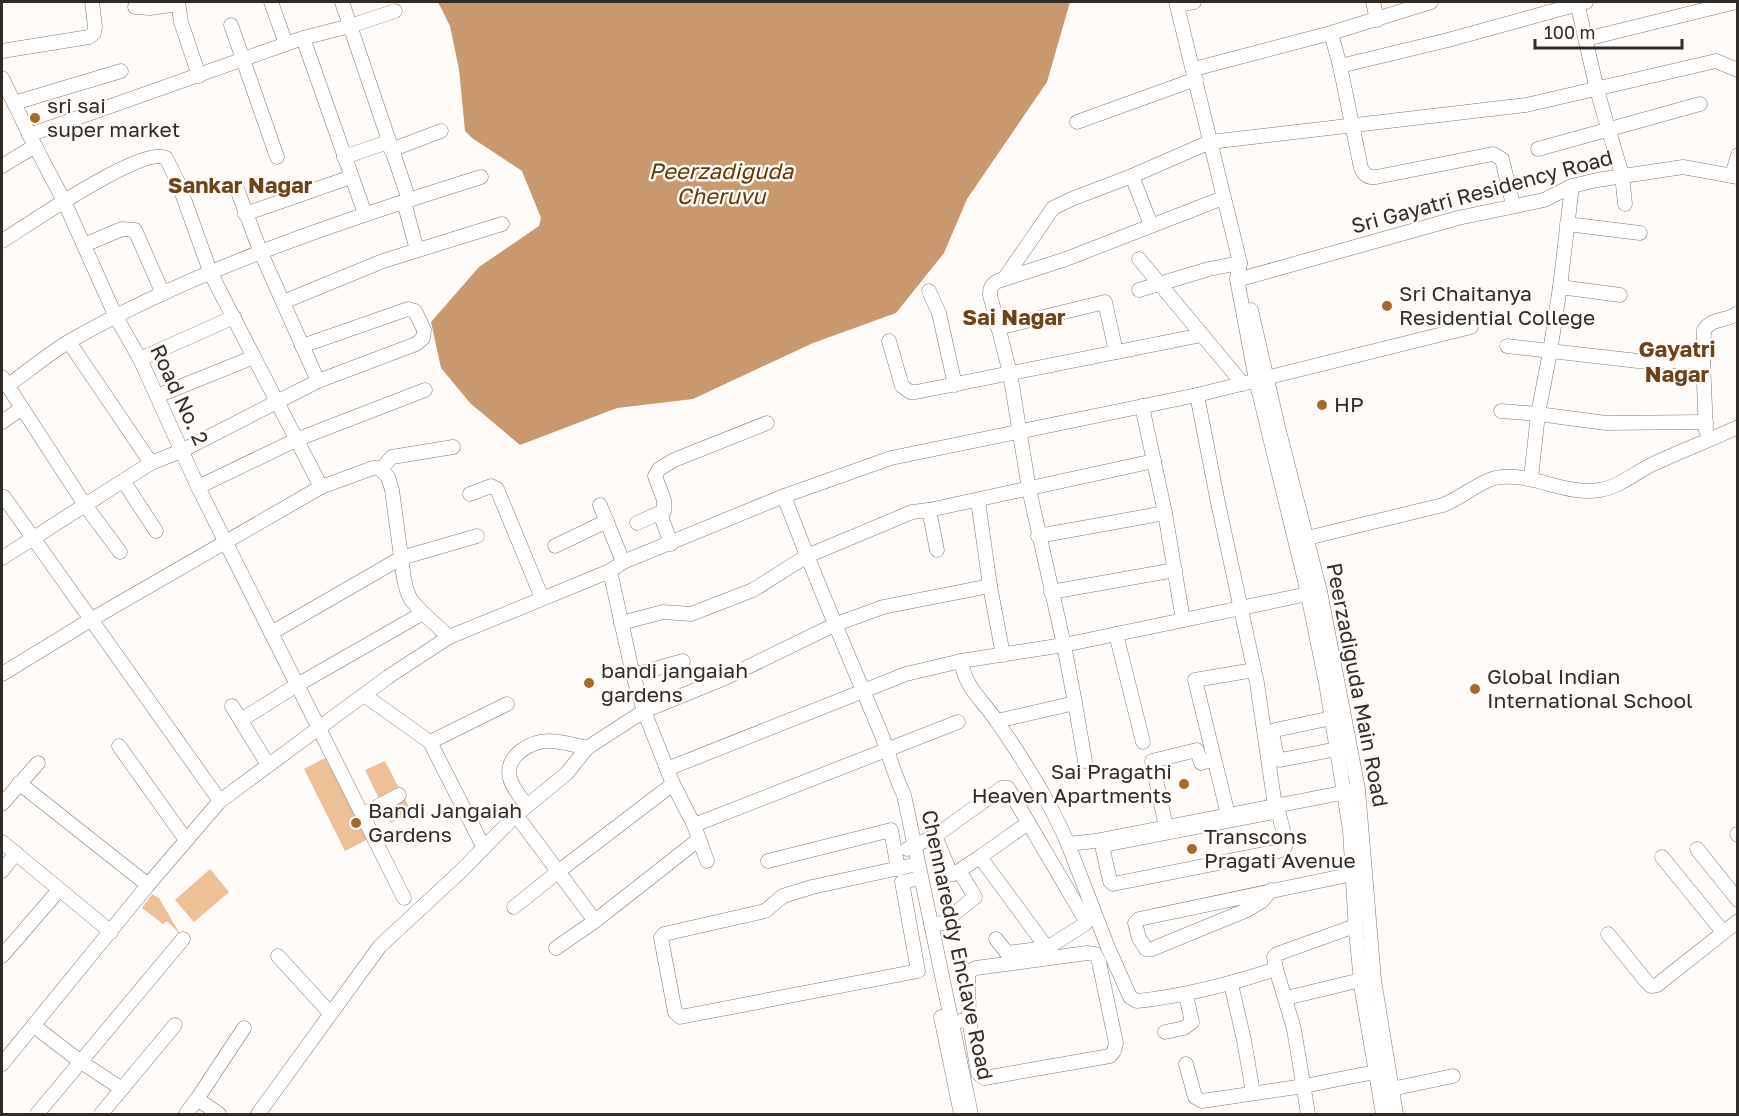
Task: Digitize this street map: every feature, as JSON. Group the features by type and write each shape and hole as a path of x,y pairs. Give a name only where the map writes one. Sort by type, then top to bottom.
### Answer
{"street":[{"path":"2,51 89,37 94,33 95,27 92,2"},
{"path":"271,2 286,44"},
{"path":"342,2 390,146 417,250"},
{"path":"1176,3 1194,2"},
{"path":"1373,2 1377,20"},
{"path":"1077,122 1195,74 1431,2"},
{"path":"1340,66 1448,40 1581,2 1597,90 1622,175 1625,204"},
{"path":"1586,39 1736,2"},
{"path":"135,8 178,3 181,22 199,76"},
{"name":"Peerzadiguda Main Road","path":"1176,3 1241,270 1255,380 1293,509 1337,749 1352,791 1355,926 1361,980 1383,1114"},
{"path":"2,166 32,140 286,44 350,26 395,10"},
{"path":"231,25 278,157"},
{"path":"1331,33 1361,168 1365,175 1370,178 1493,154 1502,159 1514,205"},
{"path":"303,38 364,214"},
{"path":"1004,279 1053,208 1210,142 1526,105 1716,61 1737,70"},
{"path":"14,103 121,71"},
{"name":"Road No. 2","path":"2,78 64,201 116,317 140,359 198,487 404,898"},
{"path":"1538,149 1700,104"},
{"path":"344,158 441,131"},
{"name":"Sri Gayatri Residency Road","path":"1139,290 1160,284 1241,270 1514,205 1544,200 1572,186 1622,175 1683,167 1735,177 1737,155"},
{"path":"2,242 64,201 111,174 146,159 162,156 171,165 211,274 321,487"},
{"path":"1132,176 1151,225"},
{"path":"245,214 351,177"},
{"path":"120,552 85,505 4,381 69,342 163,294 364,214 481,177"},
{"path":"1531,478 1538,414 1560,287 1572,186"},
{"path":"237,189 261,254 318,381"},
{"path":"1085,761 1064,645 1038,536 1010,373 990,289 992,284 1004,279 1066,259 1223,198"},
{"path":"284,302 383,261 502,224"},
{"path":"1567,225 1640,233"},
{"path":"84,245 122,229 135,230 163,294"},
{"path":"1139,259 1202,335 1255,380"},
{"path":"1560,287 1620,295"},
{"path":"929,291 939,313 955,385"},
{"path":"998,328 1105,302 1116,352"},
{"path":"2,558 151,463 182,450 318,381 416,344 424,336 418,315 415,311 408,309 302,346"},
{"path":"1707,442 1702,361 1704,330 1713,321 1732,318 1737,314"},
{"path":"140,359 234,317"},
{"path":"2,1064 148,885 220,801 320,729 387,677 449,637 784,496 891,458 1197,395 1471,327"},
{"path":"889,341 902,386 916,392 1202,335"},
{"path":"69,342 151,463"},
{"path":"1507,346 1638,361 1702,361"},
{"path":"157,396 254,357"},
{"path":"198,487 298,439 425,390"},
{"path":"1197,395 1254,670 1277,810 1286,843 1279,852 1113,884 1110,881 1104,846 1277,810"},
{"path":"1142,406 1165,513 1183,620"},
{"path":"2,422 22,408"},
{"path":"1502,411 1606,423 1706,422"},
{"path":"637,523 664,511 665,506 656,482 655,472 659,468 767,423"},
{"path":"1307,538 1443,506 1457,500 1485,481 1496,478 1531,478 1587,491 1610,488 1653,464 1737,427"},
{"path":"381,469 392,457 453,447"},
{"path":"621,623 663,612 691,614 753,590 807,556 912,512 978,501 1154,461"},
{"path":"2,674 92,619 321,487 373,468 381,469 388,477 392,490 401,558 407,591 411,600 449,637"},
{"path":"124,482 156,531"},
{"path":"470,494 490,486 497,489 542,598"},
{"path":"4,496 220,801"},
{"name":"Chennareddy Enclave Road","path":"784,496 834,625 889,750 898,784 895,798 910,848 910,873 937,973 961,1114"},
{"path":"978,501 990,586 1003,654"},
{"path":"600,505 624,562"},
{"name":"Peerzadiguda Main Road","path":"1293,509 1307,538 1320,591 1352,791 1374,980 1396,1114"},
{"path":"928,510 937,550"},
{"path":"660,513 671,544"},
{"path":"1038,536 1165,513"},
{"path":"555,546 606,521"},
{"path":"271,633 401,558 477,536"},
{"path":"1051,592 1175,570"},
{"path":"610,571 633,675 644,711 673,784 694,825 707,861"},
{"path":"258,1114 380,946 516,815 567,773 587,748 644,711 725,678 834,625 883,608 990,586"},
{"path":"667,769 862,689 906,674 961,661 1064,645 1308,594"},
{"path":"241,720 423,613"},
{"path":"1116,634 1143,742"},
{"path":"633,675 682,661"},
{"path":"961,661 964,678 997,722 1021,760 1068,844 1130,997 1137,1001 1186,995 1231,984 1276,969"},
{"path":"1228,815 1195,680 1254,670"},
{"path":"364,695 430,742 484,848"},
{"path":"997,722 1075,703"},
{"path":"430,742 507,704"},
{"path":"232,706 268,765"},
{"path":"1332,718 1275,730 1272,733 1277,757 1280,760 1337,749"},
{"path":"694,825 958,722"},
{"path":"528,806 513,786 510,777 511,763 516,755 526,747 552,740 587,748"},
{"path":"118,746 186,840"},
{"path":"1166,827 1152,761 1197,750 1201,763 1214,759"},
{"path":"2,804 38,763"},
{"path":"20,783 148,885"},
{"path":"514,907 673,784"},
{"path":"910,848 934,836 1005,786 1086,921 1085,924 1047,948 1007,953 996,939"},
{"path":"1068,844 1095,841 1228,815 1277,810 1352,791"},
{"path":"362,815 399,795"},
{"path":"516,815 595,921"},
{"path":"934,836 951,873 960,872 1028,823"},
{"path":"768,861 891,830 910,873 918,971 680,1017 675,1012 661,938 664,934 765,911 783,896 812,887 910,873"},
{"path":"556,948 595,921 698,840"},
{"path":"2,842 111,933"},
{"path":"1696,849 1737,900"},
{"path":"2,871 15,853"},
{"path":"980,857 1047,948"},
{"path":"1662,857 1723,932"},
{"path":"931,924 943,923 975,897 960,872"},
{"name":"Chennareddy Enclave Road","path":"910,873 931,924 937,973"},
{"path":"1271,890 1262,901 1247,910 1152,949 1146,949 1139,938 1135,923 1138,919 1271,890 1353,874"},
{"path":"2,956 59,890"},
{"path":"1608,934 1651,986 1657,985 1737,921"},
{"path":"1308,1114 1294,1029 1274,957 1276,954 1355,926"},
{"path":"37,1114 183,939"},
{"path":"1087,953 1095,954 1099,962 1116,1043 1110,1056 984,1078 978,1073 969,1019 968,975 970,971 976,968 1087,953"},
{"path":"278,956 330,1013"},
{"path":"1286,998 1361,980"},
{"path":"1231,984 1253,1094"},
{"path":"1165,1032 1184,1028 1192,1022 1186,995"},
{"path":"947,1024 969,1019"},
{"name":"Chennareddy Enclave Road","path":"947,1024 971,1114"},
{"path":"101,1114 175,1025"},
{"path":"34,1026 81,1062 122,1089"},
{"path":"186,1114 244,1028"},
{"path":"1186,1064 1198,1100 1209,1101 1375,1072"},
{"path":"1391,1089 1453,1076"},
{"path":"197,1099 219,1114"}],"shaded area":[{"path":"325,758 368,839 345,851 304,769"},
{"path":"385,761 411,811 391,823 365,770"},
{"path":"210,869 229,892 194,922 175,900"},
{"path":"152,894 159,898 180,934 167,921 163,924 142,908"}],"water":[{"name":"Peerzadiguda Cheruvu","path":"438,2 1070,2 1047,82 967,199 944,253 896,313 813,343 693,399 617,408 520,445 470,403 441,368 431,322 479,267 539,226 541,218 522,171 465,131 459,69 450,26"}],"place":[{"name":"sri sai super market","path":"35,118"},
{"name":"Sri Chaitanya Residential College","path":"1387,306"},
{"name":"HP","path":"1322,405"},
{"name":"bandi jangaiah gardens","path":"589,683"},
{"name":"Global Indian International School","path":"1475,689"},
{"name":"Sai Pragathi Heaven Apartments","path":"1184,784"},
{"name":"Bandi Jangaiah Gardens","path":"356,823"},
{"name":"Transcons Pragati Avenue","path":"1192,849"}],"district":[{"name":"Sankar Nagar","path":"240,185"},
{"name":"Sai Nagar","path":"1014,317"},
{"name":"Gayatri Nagar","path":"1677,362"}]}
